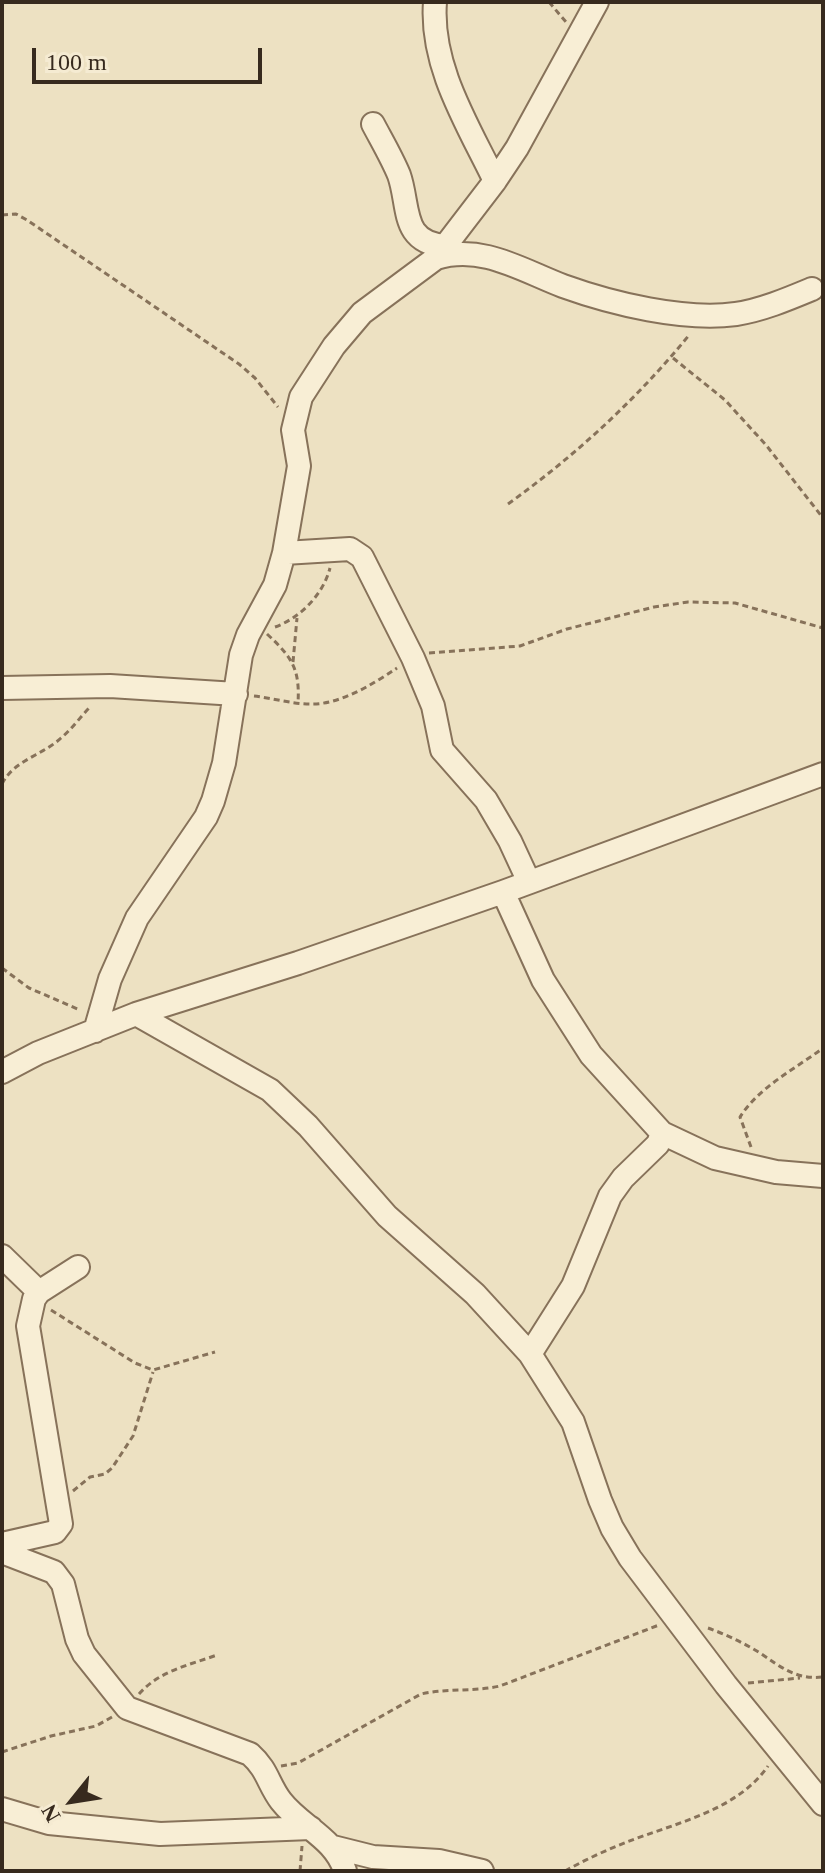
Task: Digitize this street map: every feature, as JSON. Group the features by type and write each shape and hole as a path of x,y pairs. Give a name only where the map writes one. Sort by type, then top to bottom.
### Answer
{"street":[{"path":"435,2 433,25 438,50 462,115 495,181"},
{"path":"97,1024 110,979 137,918 206,817 213,801 224,763 241,655 248,635 275,585 284,553 299,466 293,430 301,397 334,346 362,313 441,252 495,181 517,148 597,2"},
{"path":"373,124 398,173 409,224 441,252 465,252 512,264 565,287 610,300 705,316 739,313 812,289"},
{"path":"284,553 350,549 362,557 413,658 433,706 442,750 486,800 529,882"},
{"path":"2,688 110,686 236,694"},
{"path":"2,1072 97,1024 298,963 503,892 823,774"},
{"path":"503,892 543,980 591,1055 662,1133 715,1158 760,1168 823,1176"},
{"path":"136,1014 270,1090 308,1126 387,1216 475,1294 530,1354 573,1422 612,1528 630,1558 726,1685 823,1804"},
{"path":"530,1354 573,1286 610,1196 623,1178 658,1144 662,1133"},
{"path":"2,1256 37,1296"},
{"path":"2,1544 55,1532 61,1524 52,1455 28,1326 37,1296 78,1267"},
{"path":"2,1552 54,1572 63,1584 84,1654 127,1708 250,1754 263,1766 281,1801 308,1830 333,1847 373,1857 439,1861 482,1871"},
{"path":"2,1809 49,1823 160,1834 308,1830"},
{"path":"333,1847 345,1871"}],"path":[{"path":"549,2 578,37"},
{"path":"2,215 16,214 27,220 239,364 255,378 293,430"},
{"path":"508,504 572,457 672,357 705,316"},
{"path":"672,357 725,400 766,445 823,518"},
{"path":"293,662 264,632 297,618 327,578 335,549"},
{"path":"236,694 298,703 330,702 380,680 413,658 433,652 520,646 567,629 674,603 735,603 823,628"},
{"path":"297,618 293,662 299,682 298,703"},
{"path":"2,784 5,777 24,761 61,739 110,686"},
{"path":"2,968 29,988 97,1024"},
{"path":"760,1168 740,1117 759,1095 823,1048"},
{"path":"37,1296 135,1363 153,1370 215,1352"},
{"path":"60,1516 73,1492 90,1477 105,1474 112,1468 133,1436 153,1370"},
{"path":"263,1766 298,1763 421,1694 439,1690 485,1690 500,1686 676,1618"},
{"path":"705,1627 744,1644 791,1674 804,1678"},
{"path":"726,1685 823,1677"},
{"path":"565,1871 629,1841 672,1827 720,1805 760,1778 779,1751"},
{"path":"300,1871 308,1830"}]}
